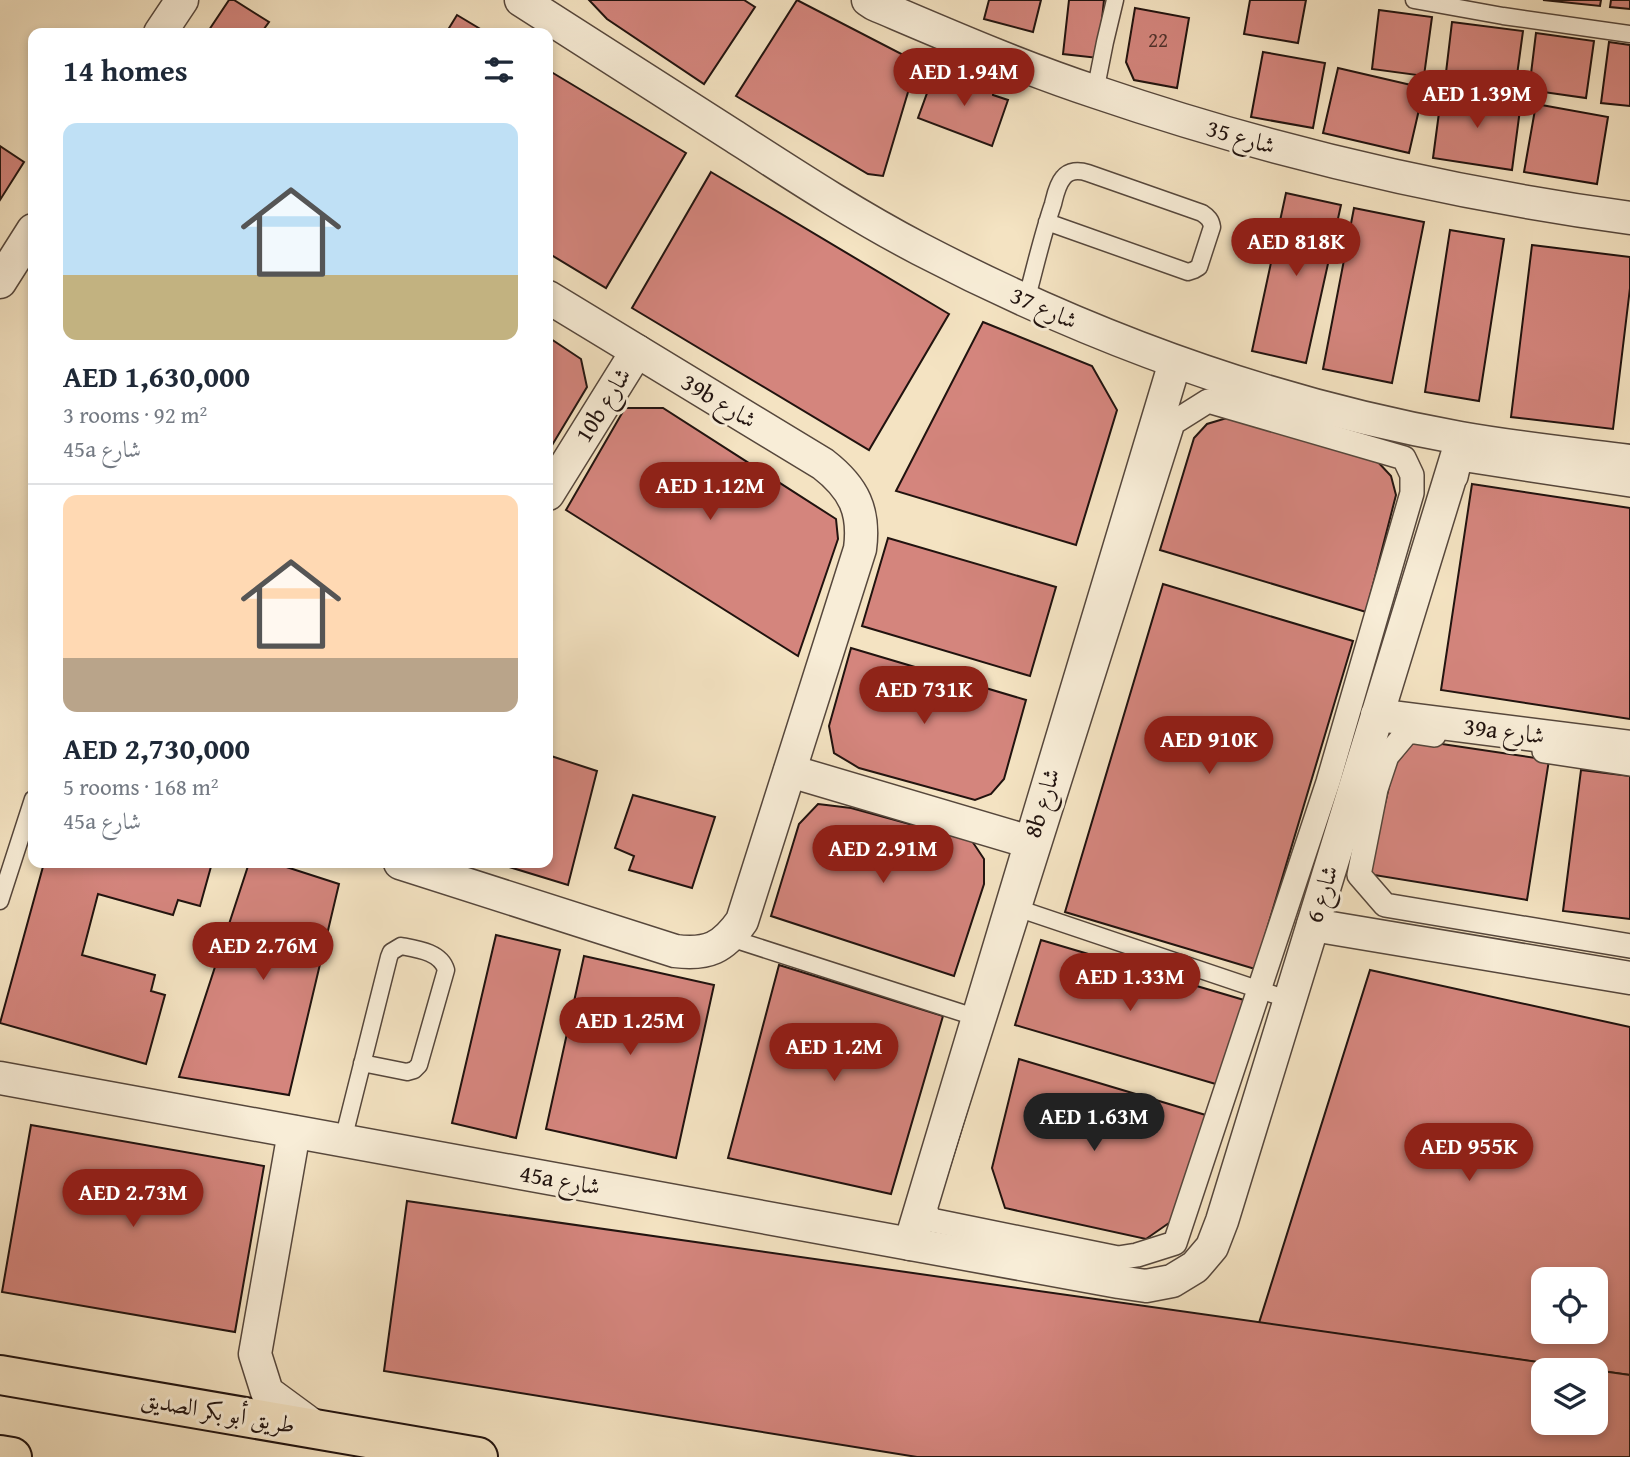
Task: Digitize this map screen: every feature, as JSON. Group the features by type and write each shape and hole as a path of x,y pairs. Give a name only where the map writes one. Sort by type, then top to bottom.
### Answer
{"main road":[{"name":"طريق أبو بكر الصديق","path":"0,1375 478,1457"},
{"path":"0,1455 12,1457"}],"street":[{"path":"163,28 182,0"},
{"name":"شارع 37","path":"521,0 860,215 919,248 1026,301 1091,329 1175,362 1308,403 1385,422 1462,439 1630,461"},
{"name":"شارع 35","path":"868,0 984,51 1095,92 1208,128 1322,159 1450,188 1630,218"},
{"path":"0,282 28,238"},
{"name":"39b شارع","path":"553,301 823,464 846,485 860,514 860,549 742,921 730,938"},
{"name":"10b شارع","path":"553,486 637,351"},
{"name":"8b شارع","path":"909,1244 978,1018 1015,908 1030,842 1175,362"},
{"path":"1208,401 1404,457 1412,475 1412,493 1328,782 1175,1243 1118,1258 931,1220 924,1209 1015,908 1173,423 1208,401"},
{"name":"شارع 6","path":"1119,1282 1146,1286 1172,1281 1195,1267 1212,1247 1226,1209 1462,439"},
{"path":"1630,485 1460,460 1394,705 1630,740"},
{"name":"39a شارع","path":"1377,715 1630,747"},
{"path":"1630,764 1408,731 1387,756 1376,789 1359,875 1385,905 1630,946"},
{"path":"790,771 1030,842"},
{"path":"416,868 675,951 695,953 713,949 730,938"},
{"path":"1313,925 1630,978"},
{"name":"45a شارع","path":"0,1077 1119,1282"},
{"path":"294,1132 255,1354 267,1392 317,1429"}],"lane":[{"path":"1095,92 1115,0"},
{"path":"1414,0 1630,34"},
{"path":"1026,301 1047,222 1062,178 1070,173 1079,170 1202,213 1211,221 1212,227 1199,267 1188,272 1047,222"},
{"path":"0,901 28,814"},
{"path":"1015,908 1290,1000"},
{"path":"730,938 978,1018"},
{"path":"343,1140 362,1063 391,952 401,946 440,958 446,970 419,1065 407,1072 362,1063"}],"building":[{"path":"229,0 234,0 269,22 265,28 210,28"},
{"path":"589,0 744,0 755,7 704,84 607,19"},
{"path":"797,0 917,62 883,176 868,174 736,96"},
{"path":"989,0 1041,0 1033,32 984,19"},
{"path":"1069,0 1104,0 1098,58 1063,54"},
{"path":"1250,0 1306,0 1298,43 1244,34"},
{"path":"1543,0 1601,0 1600,6"},
{"path":"1611,0 1630,0 1630,9 1610,7"},
{"path":"1135,8 1189,18 1177,88 1134,80 1126,62"},
{"path":"1379,10 1432,17 1424,76 1372,69"},
{"path":"457,15 479,28 449,28"},
{"path":"1452,22 1523,31 1515,90 1445,81"},
{"path":"1536,33 1594,41 1586,98 1529,90"},
{"path":"1609,42 1630,45 1630,106 1601,103"},
{"path":"1263,52 1325,63 1313,128 1251,117"},
{"path":"1338,68 1424,88 1409,153 1323,133"},
{"path":"946,72 993,90 993,95 1008,100 992,146 918,118 934,74 944,79"},
{"path":"553,73 686,153 606,288 553,256"},
{"path":"1442,90 1521,102 1512,170 1433,158"},
{"path":"1536,104 1608,117 1597,184 1524,172"},
{"path":"0,146 24,162 0,200"},
{"path":"711,172 949,314 869,450 632,308"},
{"path":"1286,193 1341,205 1306,363 1252,351"},
{"path":"1354,208 1424,222 1392,383 1323,369"},
{"path":"1450,230 1504,239 1479,401 1425,392"},
{"path":"1532,245 1630,257 1630,288 1613,429 1511,417"},
{"path":"983,322 1092,366 1117,410 1076,545 896,491"},
{"path":"553,340 581,359 587,387 553,444"},
{"path":"625,408 663,408 836,519 838,539 798,656 566,510"},
{"path":"1230,417 1377,461 1391,476 1396,495 1366,612 1160,550 1194,438 1207,424"},
{"path":"1472,484 1630,508 1630,719 1441,690"},
{"path":"888,538 1056,587 1030,676 862,626"},
{"path":"1163,584 1353,641 1255,969 1065,912"},
{"path":"851,648 1026,700 1004,779 991,794 975,800 859,768 834,753 829,726"},
{"path":"1415,740 1549,760 1527,900 1368,874 1394,766"},
{"path":"553,757 597,771 568,885 512,868 553,868"},
{"path":"1581,770 1630,776 1630,919 1563,911"},
{"path":"633,795 715,817 692,888 629,870 634,856 615,848"},
{"path":"818,804 851,808 972,841 984,859 984,884 954,976 771,916 799,824"},
{"path":"43,868 211,868 200,906 178,900 173,915 98,894 82,955 155,975 151,991 165,995 146,1064 0,1023"},
{"path":"247,868 289,868 339,884 289,1095 179,1077"},
{"path":"496,935 560,950 516,1138 452,1123"},
{"path":"1041,940 1244,1000 1219,1085 1015,1025"},
{"path":"584,956 714,985 676,1158 546,1129"},
{"path":"779,965 943,1016 891,1194 728,1158"},
{"path":"1370,970 1630,1027 1630,1375 1608,1372 1608,1358 1531,1358 1531,1361 1259,1323"},
{"path":"1019,1059 1209,1116 1179,1216 1146,1239 1005,1208 992,1168"},
{"path":"31,1125 264,1166 235,1332 2,1292"},
{"path":"407,1201 1531,1361 1531,1435 1608,1435 1608,1372 1630,1375 1630,1457 917,1457 384,1371"}]}
